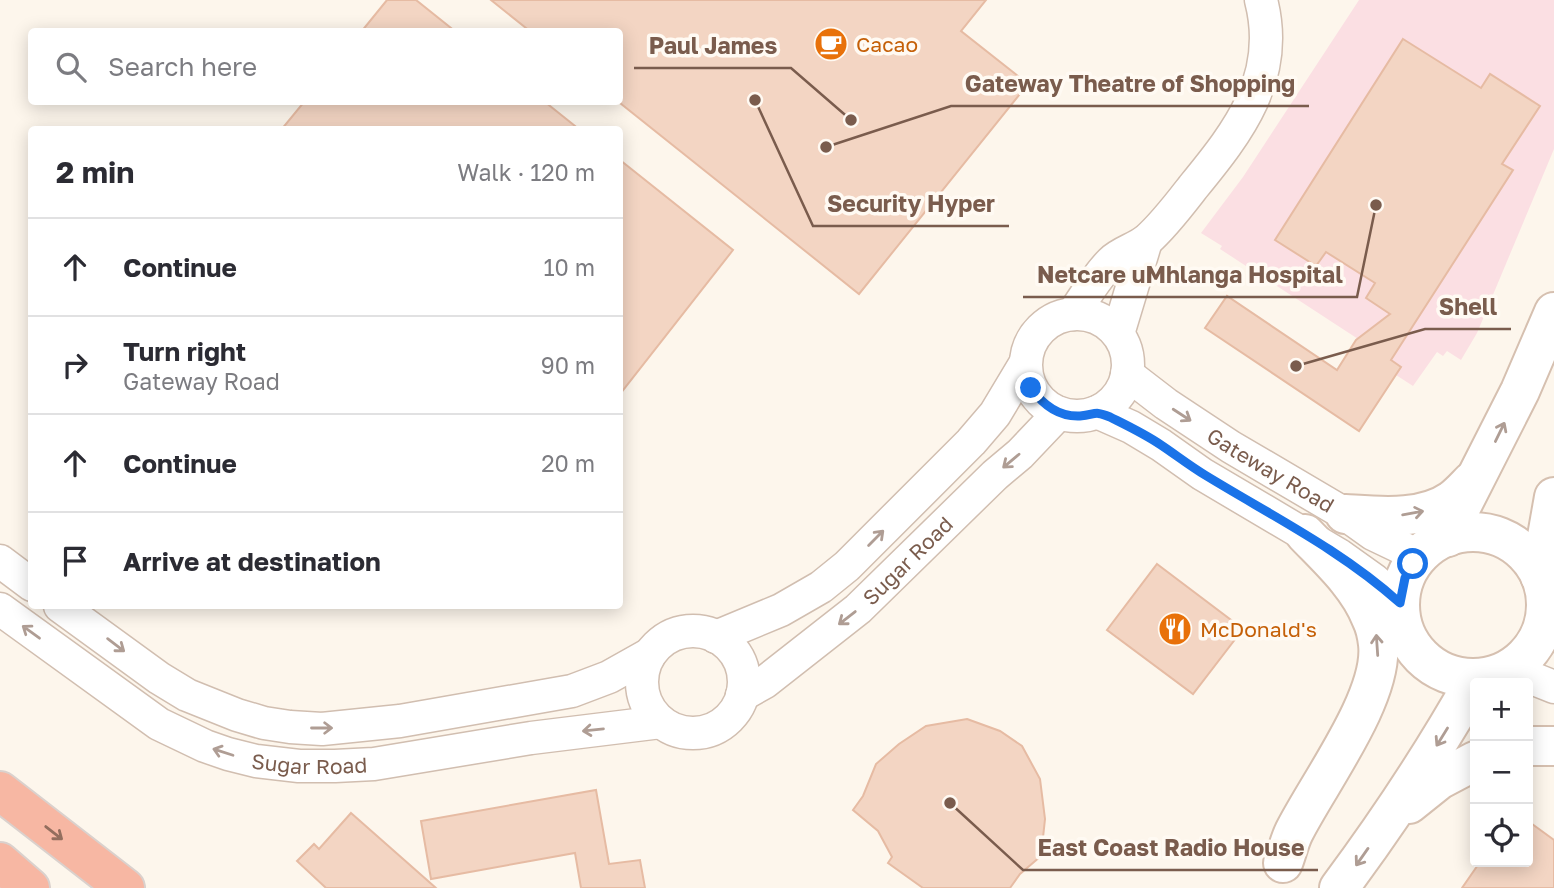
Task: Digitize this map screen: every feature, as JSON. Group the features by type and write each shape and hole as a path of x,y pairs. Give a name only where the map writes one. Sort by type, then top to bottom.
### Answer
{"highway":[{"path":"0,791 125,888"},
{"path":"0,862 30,888"}],"main road":[{"path":"1492,674 1459,677 1437,669 1423,659 1409,641 1402,623 1400,603 1405,578 1434,547 1456,517 1520,391 1554,312"},
{"path":"1345,514 1388,516 1428,510 1452,500 1477,475"},
{"path":"1339,888 1430,757 1492,674 1527,654 1538,639 1544,625 1547,599 1554,497"},
{"path":"1434,547 1472,533 1500,537 1530,559 1547,599"},
{"path":"1273,875 1292,835 1370,694 1379,645 1365,605 1339,570 1305,534"},
{"path":"1273,875 1367,746 1387,708 1409,641"},
{"path":"1533,746 1554,746"},
{"path":"1383,826 1439,780 1470,764"}],"street":[{"path":"1118,334 1146,242 1212,165 1252,102 1262,79 1267,33 1261,0"},
{"path":"1073,314 1105,268 1126,251 1146,242"},
{"path":"1073,314 1102,320 1118,334 1127,352 1127,374 1119,393 1097,412 1078,416 1059,413 1038,398 1031,388 1025,364 1027,351 1039,330 1060,316 1073,314"},
{"name":"Sugar Road","path":"716,637 781,610 821,587 847,566 971,442 995,414 1025,364"},
{"name":"Gateway Road","path":"1127,374 1166,404 1231,447 1345,514 1373,534 1434,547"},
{"name":"Gateway Road","path":"1097,412 1131,427 1202,474 1305,534 1365,573 1400,603"},
{"name":"Sugar Road","path":"742,695 765,682 858,609 995,475 1020,454 1059,413"},
{"path":"0,561 28,582"},
{"name":"Sugar Road","path":"0,609 159,724 205,746 256,761 299,766 374,764 531,738 661,722"},
{"name":"Sugar Road","path":"64,609 159,678 187,695 237,715 290,727 322,729 400,721 572,691 609,677 650,654"},
{"path":"694,631 716,637 730,647 740,662 744,678 742,695 730,718 719,726 693,733 670,728 661,722 652,713 642,690 642,677 650,654 670,636 694,631"},
{"path":"1492,674 1554,687"}],"shaded area":[{"path":"1359,0 1554,0 1554,149 1477,333 1461,360 1447,351 1443,356 1437,352 1413,386 1396,375 1401,367 1220,249 1222,246 1201,233 1243,177"}],"building":[{"path":"387,0 416,0 451,28 364,28"},
{"path":"491,0 986,0 961,31 1028,84 859,294 623,105 623,28 526,28"},
{"path":"1403,39 1481,88 1490,74 1540,106 1502,164 1513,170 1391,360 1401,367 1359,431 1205,328 1227,296 1337,370 1356,340 1390,314 1366,298 1375,283 1326,252 1316,266 1275,240"},
{"path":"302,105 549,105 575,126 284,126"},
{"path":"623,162 733,250 623,390"},
{"name":"McDonald's","path":"1157,564 1243,629 1193,694 1107,630"},
{"path":"967,719 1000,731 1022,746 1040,779 1045,819 1041,856 1020,874 1010,888 923,888 888,863 892,857 878,831 853,810 863,796 876,764 899,744 926,726"},
{"path":"596,790 609,864 640,860 645,888 581,888 575,853 431,879 421,821"},
{"path":"351,813 436,888 326,888 297,861 314,844 319,849"},
{"path":"1533,825 1554,840 1554,888 1462,888 1477,867 1533,867"}],"place":[{"name":"Cacao","path":"831,44"},
{"name":"Security Hyper","path":"755,100"},
{"name":"Paul James","path":"851,120"},
{"name":"Gateway Theatre of Shopping","path":"826,147"},
{"name":"Netcare uMhlanga Hospital","path":"1376,205"},
{"name":"Shell","path":"1296,366"},
{"name":"McDonald's","path":"1175,629"},
{"name":"East Coast Radio House","path":"950,803"}],"route":[{"path":"1031,388 1048,407 1059,413 1078,416 1097,412 1131,427 1202,474 1339,555 1400,603 1405,578 1413,564"}]}
